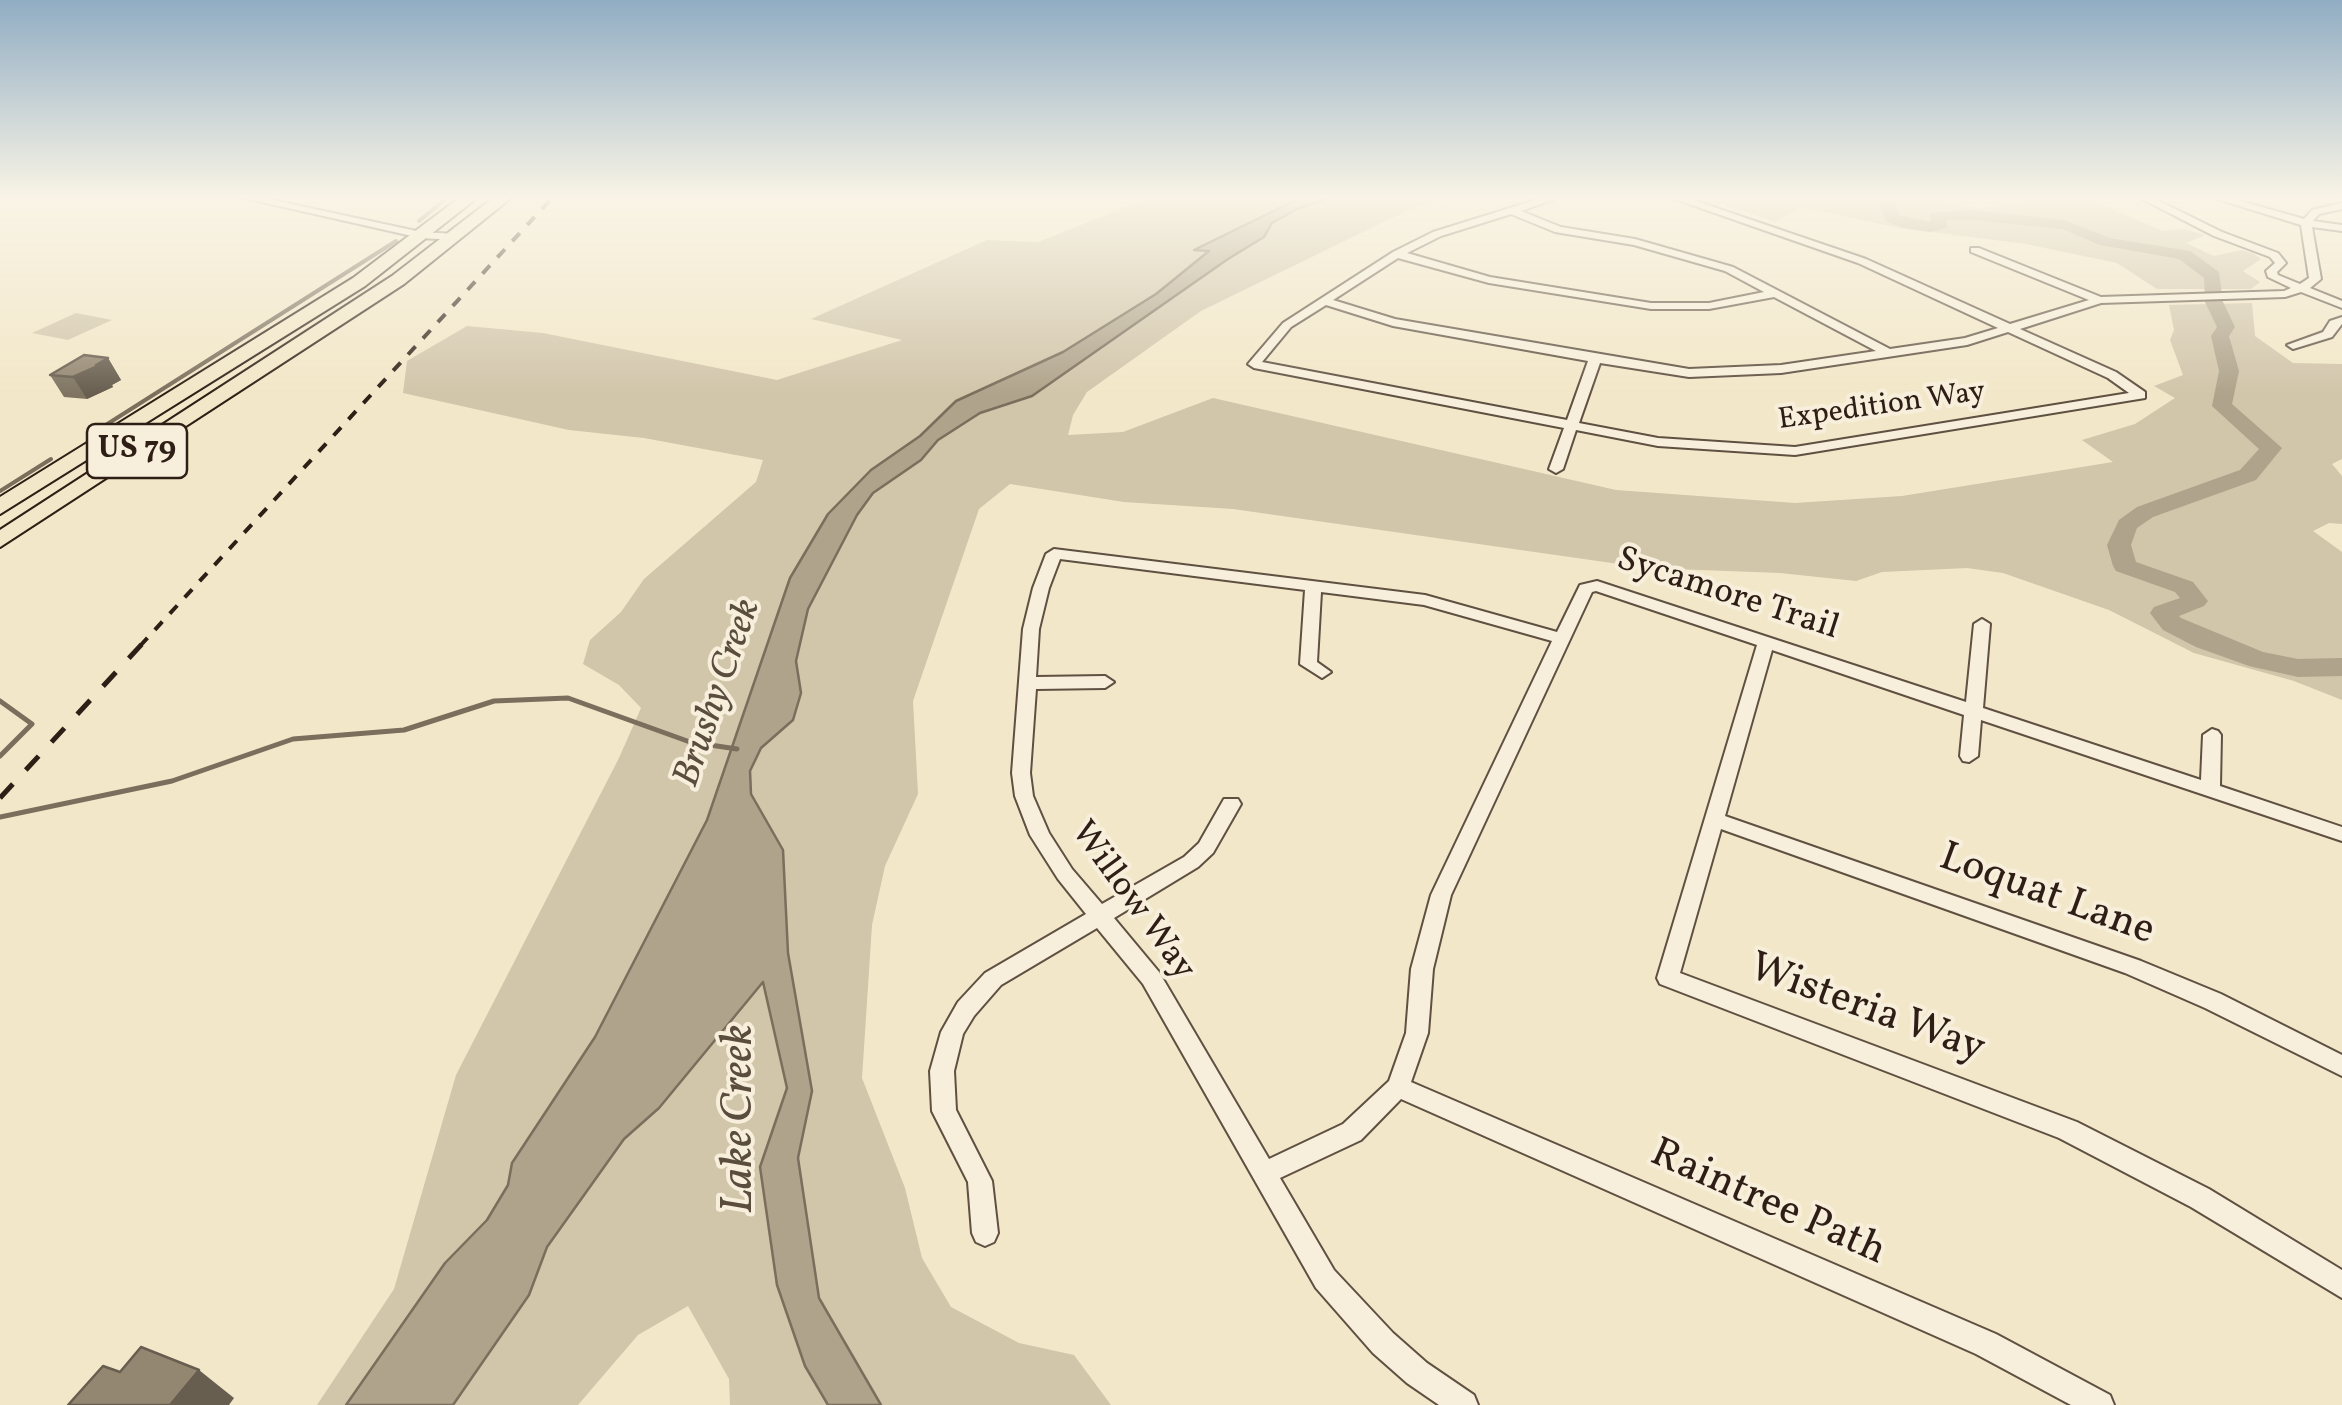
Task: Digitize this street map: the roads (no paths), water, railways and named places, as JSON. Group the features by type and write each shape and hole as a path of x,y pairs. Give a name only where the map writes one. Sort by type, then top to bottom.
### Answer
{"highway":[{"name":"US 79","path":"0,507 383,264"},
{"name":"US 79","path":"0,540 418,264"}],"street":[{"path":"1324,301 1382,264"},
{"path":"1431,264 1489,280 1651,306 1709,306 1777,293"},
{"path":"1712,264 1892,354"},
{"path":"1870,264 2013,327"},
{"path":"2010,264 2100,300"},
{"path":"2280,264 2270,274 2342,304"},
{"path":"1324,301 1393,322 1596,359 1689,373 1728,373 1968,341 2100,300 2248,297 2301,289 2315,278 2313,264"},
{"name":"Expedition Way","path":"1324,301 1287,325 1254,364 1658,442 1796,450 2140,395 2112,375 2013,327"},
{"path":"2293,345 2328,334 2334,323 2342,320"},
{"path":"1556,468 1596,359"},
{"name":"Willow Way","path":"1464,1405 1417,1373 1352,1312 1313,1262 1151,978 1052,854 1024,796 1021,773 1032,629 1054,554 1425,600 1559,638"},
{"name":"Sycamore Trail","path":"1264,1173 1352,1132 1398,1087 1417,1033 1422,969 1441,895 1559,638 1586,588 1592,586 2342,834"},
{"path":"1313,588 1308,664 1322,672"},
{"path":"1969,756 1982,624"},
{"name":"Wisteria Way","path":"1766,642 1668,978 2068,1130 2200,1198 2342,1285"},
{"path":"1027,683 1105,682"},
{"path":"2210,790 2212,736"},
{"path":"985,1233 980,1181 944,1111 942,1071 952,1032 966,1008 993,979 1191,862 1206,848 1231,804"},
{"name":"Loquat Lane","path":"1716,820 2118,961 2213,1001 2342,1066"},
{"name":"Raintree Path","path":"1398,1087 1986,1344 2100,1405"}],"waterway":[{"path":"90,435 360,264"},
{"path":"2196,264 2213,276 2214,302 2226,327 2220,336 2229,371 2222,406 2271,448 2248,475 2145,512 2127,525 2119,545 2125,566 2184,587 2195,601 2163,613 2172,624 2205,641 2258,660 2298,668 2342,667"},
{"path":"0,491 51,459"},
{"name":"Brushy Creek","path":"0,817 172,781 293,739 404,730 494,701 568,698 690,742 737,749"},
{"path":"0,701 32,724 0,756"}],"railway":[{"path":"140,646 492,264"},
{"path":"0,798 142,644"}],"water label":[{"name":"Lake Creek","path":"743,1119"}]}
